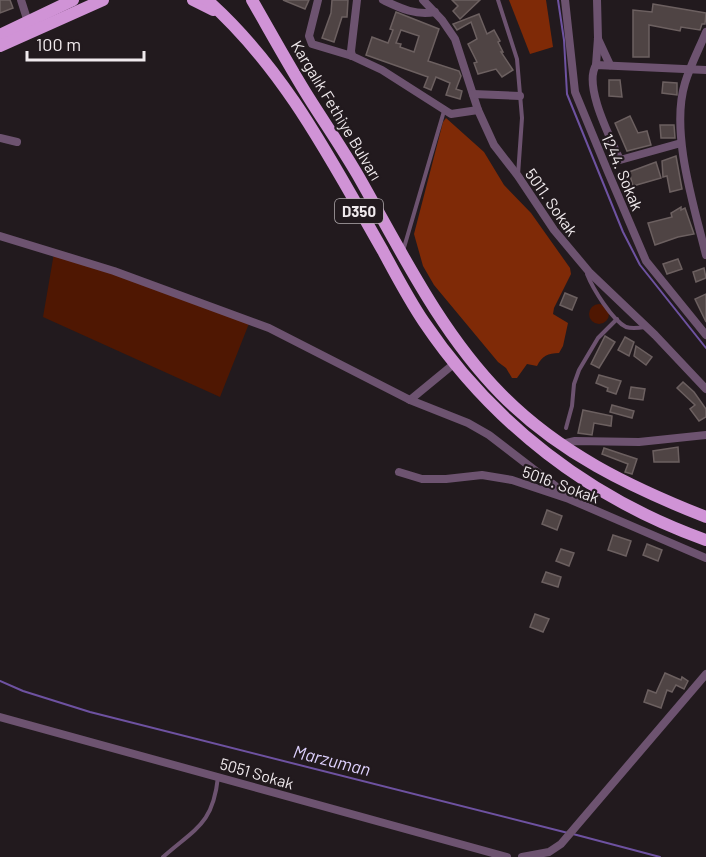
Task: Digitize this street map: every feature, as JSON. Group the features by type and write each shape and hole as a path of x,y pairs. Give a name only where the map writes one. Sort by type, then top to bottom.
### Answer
{"highway":[{"path":"0,35 73,0"},
{"path":"0,45 103,0"},
{"path":"193,0 231,21"},
{"name":"Kargalık Fethiye Bulvarı","path":"207,0 231,21 260,54 314,130 423,321 476,389 510,424 549,457 616,500 706,540"},
{"name":"Kargalık Fethiye Bulvarı","path":"252,0 447,327 486,378 517,409 562,444 615,478 706,517"}],"street":[{"path":"21,0 28,22"},
{"path":"318,0 309,41 316,46 352,56 392,76 451,114 478,110"},
{"path":"352,56 357,0"},
{"path":"383,0 415,13 435,12"},
{"name":"5011. Sokak","path":"423,0 455,39 478,110 494,145 554,230 585,268 646,326 706,389"},
{"name":"1244. Sokak","path":"565,0 575,92 608,172 646,261 706,335"},
{"path":"597,0 598,38 592,82 601,117 620,160 681,143"},
{"path":"706,32 685,84 682,101 681,143 706,255"},
{"path":"598,38 610,65"},
{"path":"596,65 706,69"},
{"path":"473,94 520,96"},
{"path":"0,138 16,142"},
{"path":"0,236 114,271 269,328 410,400 468,423 489,435 576,502"},
{"path":"410,400 455,363"},
{"path":"562,444 575,441 639,442 706,435"},
{"name":"5016. Sokak","path":"399,471 422,479 493,476 544,490 706,558"},
{"path":"522,857 549,852 561,844 584,814 706,674"},
{"name":"5051 Sokak","path":"0,717 507,857"}],"lane":[{"path":"498,0 517,59 522,125 518,176"},
{"path":"403,254 444,111"},
{"path":"585,268 594,289 617,319 626,327 646,326"},
{"path":"566,428 572,406 574,384 579,370 598,338 617,319"},
{"path":"164,857 205,820 215,800 218,776"}],"shaded area":[{"path":"509,0 546,0 553,47 530,54"},
{"path":"446,118 484,152 504,185 531,213 570,268 571,274 553,314 568,323 563,346 559,353 546,356 537,366 527,364 517,378 512,378 506,368 498,362 434,285 423,266 414,234 443,122"},
{"path":"54,253 250,321 220,397 43,317"},
{"path":"599,304 606,307 609,314 606,321 599,324 592,321 589,314 592,307"}],"building":[{"path":"0,0 10,0 13,8 0,13"},
{"path":"283,0 309,0 305,9"},
{"path":"332,0 348,0 347,17 342,17 334,42 322,38 331,13"},
{"path":"452,0 480,0 460,19 453,11 458,6"},
{"path":"653,4 706,13 705,24 702,24 700,30 681,27 680,31 649,25 649,57 633,57 633,10 652,12"},
{"path":"396,12 439,29 428,61 459,71 461,76 456,89 462,91 460,99 446,95 450,83 436,77 431,90 424,87 428,77 366,55 372,37 388,43 393,30 390,29","holes":["401,30 419,36 414,52 396,43"]},
{"path":"479,14 487,34 494,30 500,41 498,42 503,52 501,52 513,70 502,77 496,69 478,74 474,63 477,62 468,44 477,39 471,22 457,30 453,24"},
{"path":"609,80 620,80 622,97 609,96"},
{"path":"663,82 677,83 677,95 662,93"},
{"path":"630,116 638,133 647,131 651,145 627,151 615,123"},
{"path":"660,125 674,125 675,138 661,138"},
{"path":"676,156 682,189 670,192 667,176 663,177 662,161"},
{"path":"656,162 661,178 633,186 629,172"},
{"path":"681,207 681,210 685,208 694,234 655,245 648,223 672,217 671,213"},
{"path":"678,259 682,269 667,274 663,264"},
{"path":"704,268 706,278 696,282 693,272"},
{"path":"565,293 577,298 572,310 560,305"},
{"path":"706,294 706,322 695,299"},
{"path":"605,336 615,342 599,368 591,364"},
{"path":"625,337 634,342 629,356 618,350"},
{"path":"636,346 652,357 646,365 634,356"},
{"path":"599,375 621,381 616,394 596,383"},
{"path":"683,382 694,392 706,409 706,417 699,421 690,409 695,405 677,388"},
{"path":"631,387 645,389 643,400 629,398"},
{"path":"612,405 634,411 632,418 610,412"},
{"path":"583,410 612,416 611,426 594,423 592,435 578,433"},
{"path":"678,447 679,462 654,462 653,451"},
{"path":"604,448 637,459 632,474 625,472 628,464 602,454"},
{"path":"547,510 562,516 557,530 542,524"},
{"path":"613,535 631,541 626,556 608,550"},
{"path":"647,544 662,550 658,561 643,555"},
{"path":"561,549 574,553 569,566 556,561"},
{"path":"546,572 561,577 558,587 542,582"},
{"path":"535,614 549,619 543,632 530,627"},
{"path":"665,673 681,680 682,677 688,681 684,689 676,685 672,692 667,690 661,708 644,702 648,690 656,693"}],"waterway":[{"path":"558,0 564,40 567,94 623,232 640,265 706,348"},
{"name":"Marzuman","path":"0,681 23,691 90,712 568,833"},
{"name":"Marzuman","path":"573,834 660,857"}]}
